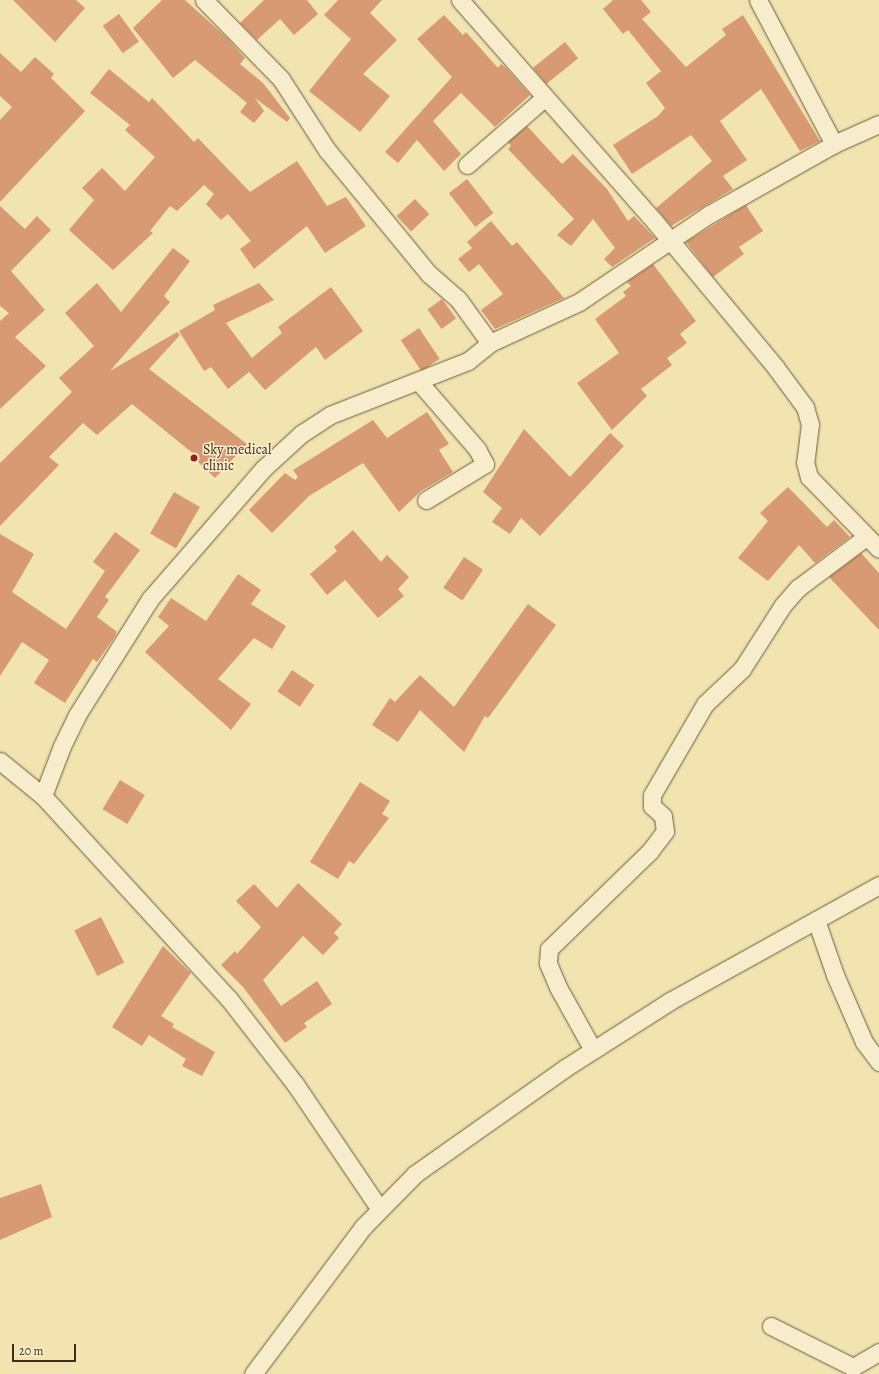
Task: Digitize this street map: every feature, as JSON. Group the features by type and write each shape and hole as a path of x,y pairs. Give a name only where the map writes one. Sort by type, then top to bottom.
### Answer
{"street":[{"path":"204,0 281,79 327,150 429,274 458,299 490,343"},
{"path":"460,0 669,241 805,407 810,424 806,470 816,485 879,549"},
{"path":"758,0 834,144"},
{"path":"467,165 544,98"},
{"path":"43,796 77,714 150,599 264,468 301,434 330,415 420,382 468,361 490,343 579,302 669,241 834,144 879,124"},
{"path":"420,382 477,449 485,464 426,500"},
{"path":"593,1050 558,987 548,963 550,949 650,851 665,831 663,816 652,806 652,795 705,704 742,670 783,605 798,588 866,537"},
{"path":"0,761 43,796 229,999 304,1096 379,1208"},
{"path":"253,1374 379,1208 415,1174 470,1133 593,1050 670,1001 879,885"},
{"path":"816,920 835,975 864,1042 879,1062"},
{"path":"770,1326 853,1367 879,1352"}],"building":[{"path":"13,0 76,0 85,8 55,42"},
{"path":"162,0 185,0 226,37 245,58 240,64 263,83 290,118 287,122 255,98 264,111 254,123 240,112 247,103 195,60 173,78 133,28"},
{"path":"264,0 307,0 318,14 294,35 280,19 257,40 240,23"},
{"path":"338,0 382,0 370,13 397,40 363,74 390,96 360,132 309,91 351,39 324,15"},
{"path":"613,0 641,0 651,12 642,19 686,67 726,35 722,29 743,15 820,141 800,151 761,89 720,121 747,160 723,176 733,189 671,226 656,208 712,161 691,135 632,174 613,145 658,116 665,108 646,83 661,71 628,30 623,34 603,9"},
{"path":"119,14 139,42 123,53 103,26"},
{"path":"444,15 463,35 466,32 498,68 501,64 507,69 530,95 495,127 461,93 433,121 461,154 444,171 417,140 398,163 385,152 452,77 417,39"},
{"path":"565,42 578,58 546,84 533,68"},
{"path":"0,53 21,72 35,57 54,74 51,78 85,111 0,202 0,120 12,107 0,96"},
{"path":"109,69 149,102 152,98 194,142 198,138 250,192 297,161 327,206 346,197 366,226 325,253 307,226 254,269 240,249 251,241 228,214 221,220 206,204 214,194 204,185 177,211 170,206 150,231 153,233 113,270 69,230 94,200 82,188 102,168 125,191 155,157 125,130 130,125 90,93"},
{"path":"527,126 562,164 573,154 607,189 628,221 634,216 655,238 612,267 604,259 615,248 593,219 571,246 557,235 574,219 508,149 511,146 508,142"},
{"path":"467,179 493,213 475,227 449,193"},
{"path":"415,199 429,214 411,231 397,216"},
{"path":"746,205 763,231 739,247 744,254 713,277 686,242"},
{"path":"0,206 25,229 37,216 51,230 11,271 45,310 15,337 46,366 0,409 0,321 9,313 0,306"},
{"path":"491,221 512,246 517,242 564,298 495,329 481,310 503,294 479,264 469,272 458,259 472,248 467,242"},
{"path":"173,248 190,261 164,296 170,302 110,371 177,332 180,335 149,369 247,444 215,478 193,457 195,455 132,404 97,435 83,423 49,457 59,465 0,526 0,463 72,392 59,378 94,346 65,313 97,283 121,312"},
{"path":"653,264 696,321 680,334 687,343 667,358 672,365 641,389 647,396 612,430 577,383 619,353 595,319 626,296 623,292 631,286 627,282"},
{"path":"259,283 274,300 226,323 252,358 282,333 278,327 331,287 363,331 325,360 316,347 265,390 249,372 228,389 211,367 204,371 179,331 215,310 213,305"},
{"path":"442,299 456,318 442,329 427,310"},
{"path":"419,328 440,359 421,371 401,340"},
{"path":"427,412 449,444 439,450 453,472 421,491 399,512 363,463 309,496 272,533 249,510 285,473 295,480 298,477 293,470 373,420 387,438"},
{"path":"524,429 570,477 610,433 624,446 540,536 521,518 510,534 492,522 502,508 483,492"},
{"path":"788,487 827,527 834,520 850,537 815,563 799,545 768,581 738,558 768,521 760,513"},
{"path":"174,492 200,507 176,549 150,534"},
{"path":"353,530 381,562 387,555 409,577 398,589 404,596 378,618 345,580 327,595 310,574 337,551 334,547"},
{"path":"115,532 140,550 105,597 109,600 97,617 116,631 116,635 97,662 93,659 65,703 34,683 49,660 22,642 0,676 0,534 34,554 12,592 66,629 105,571 93,562"},
{"path":"861,553 879,573 879,630 829,577"},
{"path":"464,557 483,570 462,601 443,588"},
{"path":"238,574 261,590 251,604 286,626 272,649 254,638 218,679 251,704 231,730 145,652 169,626 158,617 171,598 206,621"},
{"path":"528,604 556,625 488,718 485,716 464,752 420,710 398,742 372,725 390,698 395,702 420,675 454,707"},
{"path":"292,670 314,685 300,707 277,692"},
{"path":"120,780 145,795 127,824 102,809"},
{"path":"360,782 390,801 382,814 389,818 354,864 349,861 338,879 310,862"},
{"path":"298,883 342,924 334,933 339,938 323,955 303,936 263,980 281,1006 317,981 332,1004 304,1023 307,1027 285,1043 243,987 221,965 235,951 237,954 261,927 236,901 254,884 277,908"},
{"path":"101,917 124,962 97,976 74,931"},
{"path":"163,946 191,973 161,1016 174,1024 172,1027 215,1052 202,1076 182,1066 186,1059 149,1035 142,1046 112,1027"},
{"path":"41,1184 52,1217 0,1240 0,1198"}],"place":[{"name":"Sky medical clinic","path":"194,458"}]}
